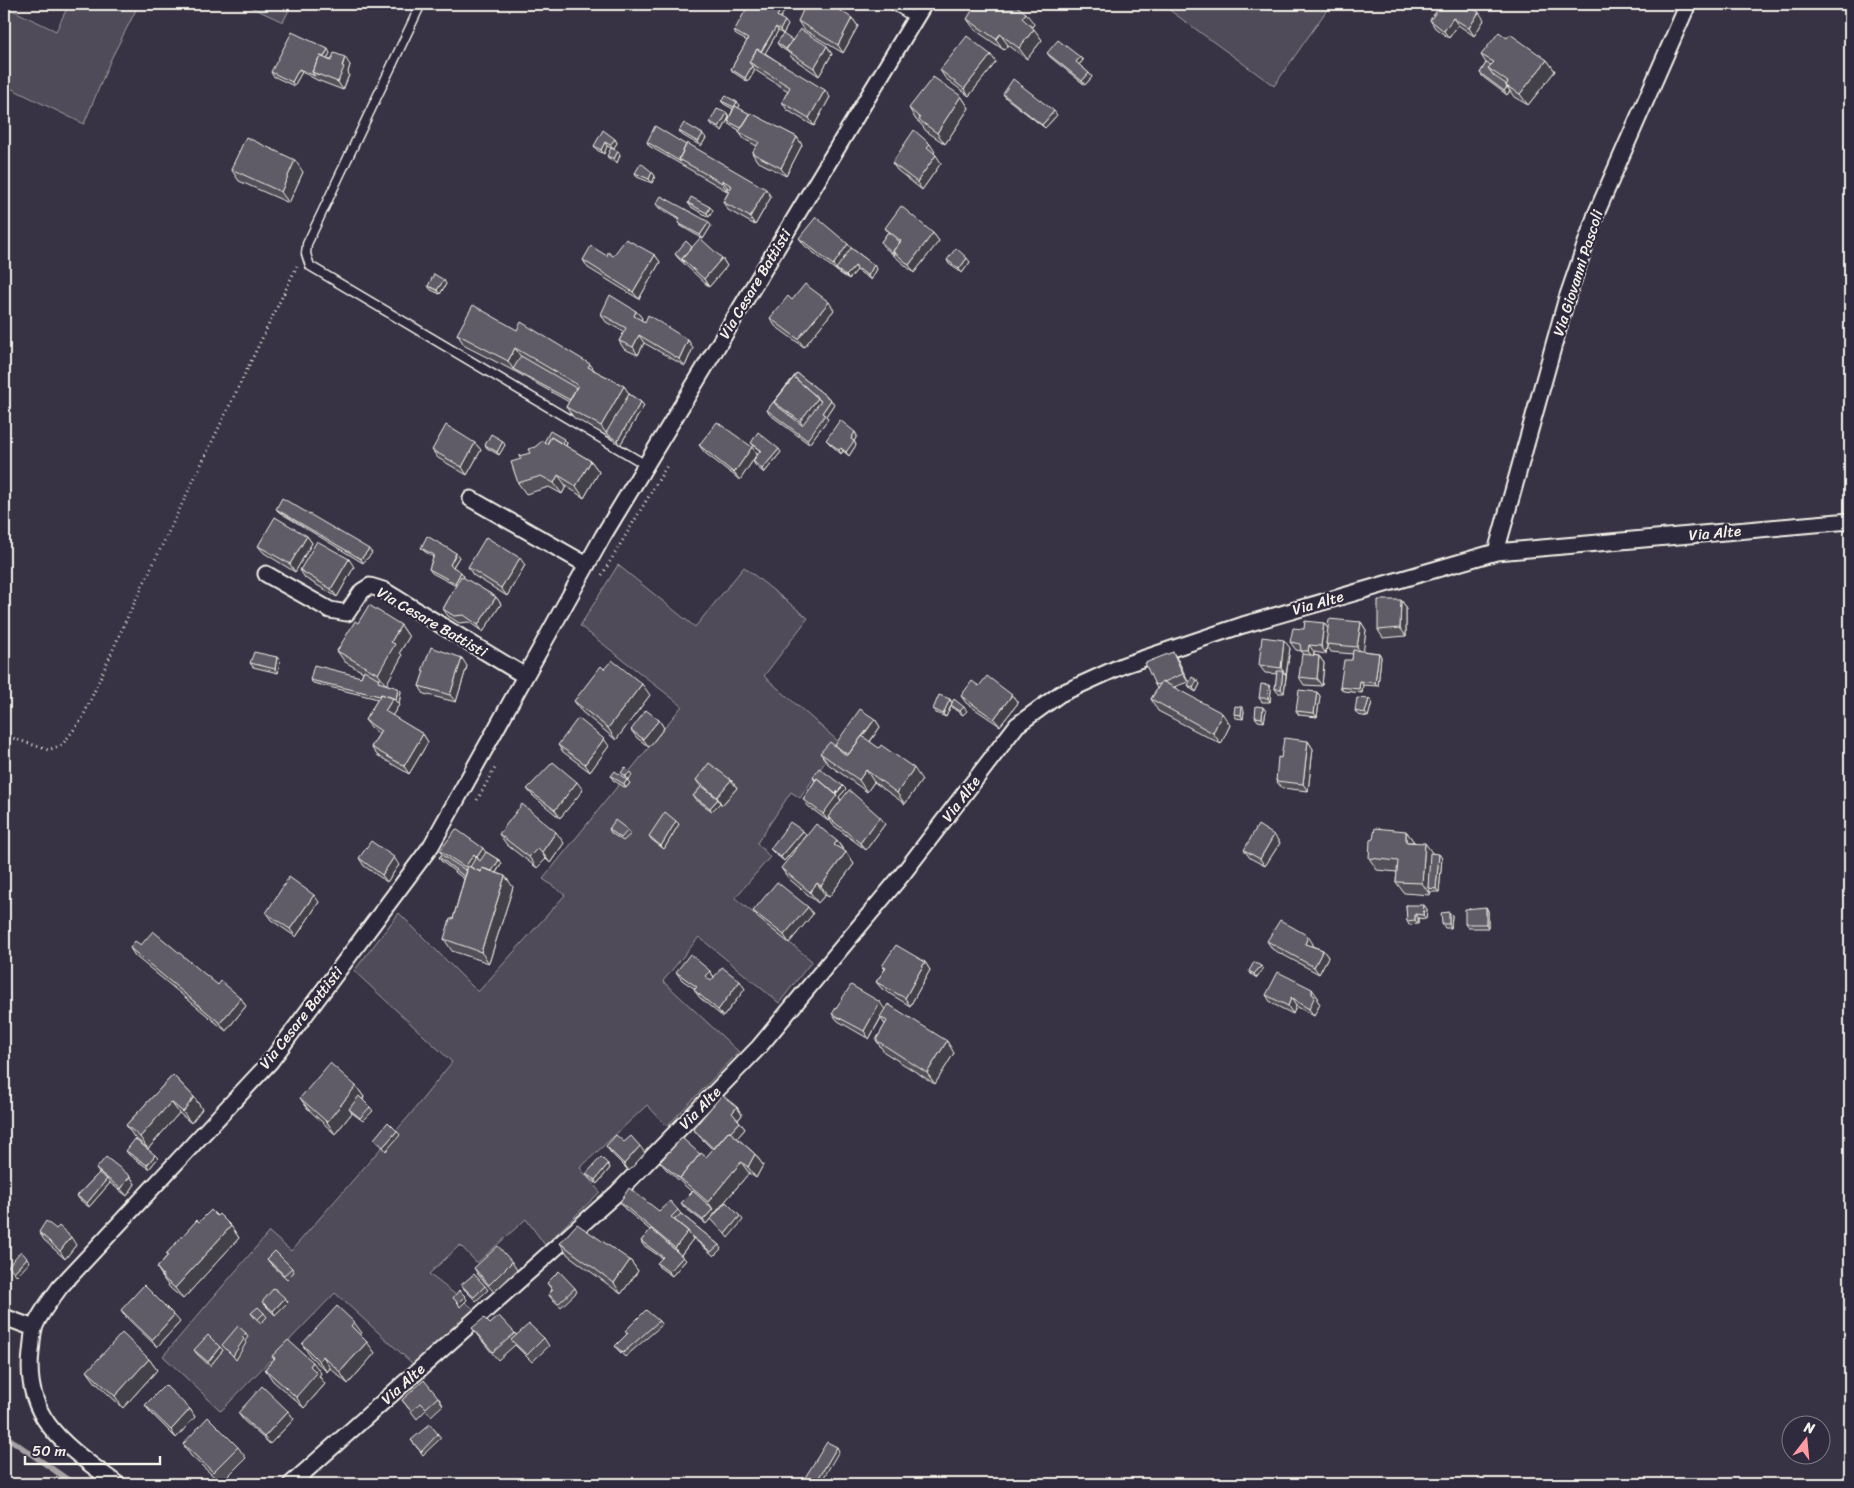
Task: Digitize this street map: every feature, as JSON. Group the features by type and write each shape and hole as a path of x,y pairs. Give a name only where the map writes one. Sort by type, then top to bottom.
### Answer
{"street":[{"name":"Via Cesare Battisti","path":"117,1484 70,1448 47,1424 31,1393 29,1367 34,1328 60,1287 270,1062 431,846 587,565 924,4"},
{"name":"Via Giovanni Pascoli","path":"1496,552 1566,301 1596,214 1688,4"},
{"path":"471,499 587,565"},
{"name":"Via Alte","path":"291,1484 617,1193 760,1047 954,810 1017,725 1060,694 1124,665 1242,625 1496,552 1850,521"},
{"name":"Via Cesare Battisti","path":"266,574 330,610 347,613 362,590 370,586 383,590 525,676"},
{"path":"4,1317 34,1328"}],"lane":[{"path":"420,4 307,244 310,266 646,465"},
{"path":"891,4 915,18"}],"path":[{"path":"4,734 48,750 62,745 82,719 127,618 297,266 308,259"}],"shaded area":[{"path":"69,4 139,4 111,59 84,124 4,85 4,6 56,31"},
{"path":"244,4 292,4 283,22"},
{"path":"1171,4 1331,4 1274,86 1168,9"},
{"path":"618,565 695,627 744,567 808,618 764,676 839,742 800,798 791,792 757,843 770,857 735,898 812,961 779,1003 699,937 663,981 739,1052 667,1126 647,1105 580,1168 600,1192 545,1245 526,1219 477,1263 460,1245 429,1274 474,1309 413,1364 335,1293 221,1411 163,1356 269,1232 291,1251 409,1116 452,1062 354,971 399,913 478,992 565,895 543,879 682,706 580,626"}],"building":[{"path":"749,4 784,4 777,16 785,21 780,30 776,27 761,51 757,49 749,62 752,66 745,78 731,69 748,39 734,31"},
{"path":"814,4 830,4 852,18 838,45 798,21 805,6 810,10"},
{"path":"976,4 1014,4 1026,13 1022,18 1034,29 1019,48 1000,34 996,39 967,19"},
{"path":"1442,4 1465,4 1479,12 1469,28 1453,18 1444,31 1430,20"},
{"path":"800,29 827,46 814,68 786,50"},
{"path":"292,32 328,49 324,57 320,56 312,72 315,76 299,69 292,82 271,72"},
{"path":"1499,32 1507,38 1510,34 1547,60 1520,94 1506,86 1508,82 1488,68 1494,62 1481,55"},
{"path":"783,34 792,40 786,49 777,43"},
{"path":"967,36 991,55 964,89 940,70"},
{"path":"1058,40 1080,57 1076,62 1089,73 1082,81 1047,53"},
{"path":"757,49 825,90 809,118 782,102 790,87 749,62"},
{"path":"334,53 345,57 342,66 344,67 338,82 312,72 320,56 331,61"},
{"path":"1486,63 1491,65 1488,68 1494,76 1506,84 1507,87 1504,91 1480,73"},
{"path":"933,77 961,96 937,133 919,120 920,118 909,108"},
{"path":"1013,79 1054,111 1042,125 1003,94"},
{"path":"726,96 737,102 734,107 721,101"},
{"path":"735,106 750,114 741,128 728,121"},
{"path":"717,109 727,113 719,127 710,122"},
{"path":"751,113 797,137 781,168 752,153 759,142 739,132"},
{"path":"684,123 703,134 698,142 679,131"},
{"path":"655,126 686,145 679,159 681,162 647,142"},
{"path":"603,130 615,139 610,145 605,142 601,150 594,146"},
{"path":"914,130 930,144 927,147 936,155 917,182 892,163"},
{"path":"246,137 295,160 281,192 231,169"},
{"path":"687,143 766,189 750,217 723,202 732,186 722,180 722,183 679,159"},
{"path":"611,148 618,151 614,159 607,156"},
{"path":"641,163 652,172 649,179 635,173"},
{"path":"661,196 709,222 700,235 678,223 680,218 656,204"},
{"path":"691,197 710,207 707,213 688,203"},
{"path":"901,206 933,233 909,265 893,251 901,241 885,228"},
{"path":"816,217 848,244 833,265 799,238"},
{"path":"888,232 900,242 893,251 895,255 881,242"},
{"path":"700,238 722,258 704,279 682,259"},
{"path":"626,239 655,255 633,292 583,260 591,246 607,256 608,252 613,256"},
{"path":"686,241 692,247 682,259 684,262 675,254"},
{"path":"851,248 874,265 868,276 855,266 846,276 836,269"},
{"path":"956,248 967,258 959,269 947,260"},
{"path":"434,274 444,280 437,290 428,286"},
{"path":"805,284 829,302 798,339 770,318 788,296 792,300"},
{"path":"610,295 636,311 634,316 645,322 648,315 688,340 679,359 639,335 633,347 619,341 626,328 601,314"},
{"path":"473,305 517,330 521,322 590,364 588,367 624,386 601,426 566,407 578,385 515,348 508,361 457,334"},
{"path":"521,356 576,388 570,400 513,369"},
{"path":"797,373 831,400 822,413 825,415 807,440 767,410","holes":["794,377 821,401 802,425 774,402"]},
{"path":"794,377 818,398 800,421 774,402"},
{"path":"629,394 641,402 617,441 606,433"},
{"path":"840,420 855,432 851,439 854,441 846,452 841,448 839,450 826,440"},
{"path":"717,422 752,447 734,473 699,445"},
{"path":"446,425 475,443 462,467 432,450"},
{"path":"550,431 564,439 562,444 551,437 547,444 544,442"},
{"path":"758,432 779,449 762,469 753,461 761,450 751,443"},
{"path":"491,434 503,441 497,452 485,445"},
{"path":"551,437 591,461 576,486 558,475 554,483 541,476 518,483 511,462 521,459 519,456 530,453 528,449 535,447 542,441 547,444"},
{"path":"282,498 369,549 361,559 276,509"},
{"path":"275,517 307,536 290,564 258,546"},
{"path":"427,536 456,553 450,565 461,572 455,583 429,569 434,555 421,548"},
{"path":"486,537 520,558 501,588 468,567"},
{"path":"317,541 349,559 331,589 300,570"},
{"path":"461,576 496,597 478,625 464,615 454,616 443,609"},
{"path":"1378,600 1401,600 1400,628 1378,630"},
{"path":"369,605 401,625 391,642 395,644 378,674 337,651 355,621 358,623"},
{"path":"1329,619 1361,622 1357,647 1326,644"},
{"path":"1305,621 1324,623 1321,646 1309,645 1308,651 1301,651 1300,644 1290,642 1293,628 1304,629"},
{"path":"1262,637 1284,640 1281,668 1259,665"},
{"path":"431,647 462,658 450,695 419,686 424,671 422,671"},
{"path":"1353,650 1379,653 1375,683 1360,681 1359,689 1340,687 1344,660 1352,660"},
{"path":"254,652 277,657 275,669 250,663"},
{"path":"1173,652 1183,674 1155,685 1145,663"},
{"path":"1302,654 1319,656 1317,679 1299,677"},
{"path":"612,660 642,684 608,728 574,701 601,666 604,669"},
{"path":"314,665 361,677 364,670 379,679 378,682 398,688 396,700 381,694 380,696 310,680"},
{"path":"1277,671 1283,671 1281,689 1275,689"},
{"path":"987,676 1012,695 994,719 961,696 972,681 979,686"},
{"path":"1192,677 1197,680 1193,688 1188,685"},
{"path":"1162,681 1222,713 1213,733 1151,699"},
{"path":"1261,684 1269,685 1268,698 1259,698"},
{"path":"1299,690 1317,692 1314,713 1296,711"},
{"path":"381,694 393,698 385,711 423,734 404,766 371,747 381,731 365,720"},
{"path":"939,695 950,699 943,714 933,709"},
{"path":"1357,698 1369,699 1365,713 1355,711"},
{"path":"954,699 964,707 960,711 951,705"},
{"path":"1235,706 1242,707 1241,715 1234,714"},
{"path":"1256,706 1263,707 1262,718 1255,717"},
{"path":"860,709 875,719 848,755 835,745"},
{"path":"646,710 659,720 643,739 631,730"},
{"path":"578,718 604,739 585,764 558,745"},
{"path":"862,736 879,748 881,745 914,768 897,793 866,770 859,780 820,753 830,742 847,756"},
{"path":"1284,738 1308,741 1303,784 1276,781 1278,757 1281,758"},
{"path":"553,762 577,782 555,810 527,789"},
{"path":"709,763 731,780 717,797 696,780"},
{"path":"625,767 630,772 626,776 621,773"},
{"path":"819,768 843,786 835,794 817,778 816,780 813,777"},
{"path":"615,771 627,780 624,784 611,776"},
{"path":"817,778 837,795 823,814 803,799"},
{"path":"702,786 718,799 710,808 693,796"},
{"path":"849,790 880,817 860,843 828,817"},
{"path":"522,804 556,832 542,852 538,848 529,857 499,834"},
{"path":"665,812 676,821 661,846 649,836"},
{"path":"615,820 628,830 621,838 609,829"},
{"path":"790,822 803,831 781,857 770,849"},
{"path":"816,824 837,841 834,845 846,852 821,886 817,883 810,892 781,868"},
{"path":"1258,825 1274,835 1260,859 1244,850"},
{"path":"1375,828 1406,831 1406,842 1425,843 1422,883 1396,882 1398,861 1369,858 1370,840 1373,839"},
{"path":"456,829 483,848 477,857 474,854 465,867 440,851"},
{"path":"371,841 394,857 382,875 359,858"},
{"path":"486,852 499,860 492,871 482,868 481,872 470,867 476,857 480,861"},
{"path":"1430,853 1439,854 1436,889 1428,888"},
{"path":"442,855 467,871 465,877 439,857"},
{"path":"468,866 481,872 482,868 505,876 481,952 444,939 450,919 453,919"},
{"path":"289,877 314,895 290,929 266,913"},
{"path":"777,882 808,907 784,935 753,911"},
{"path":"1406,905 1424,905 1423,915 1415,914 1415,920 1407,921"},
{"path":"1486,907 1486,924 1465,924 1465,909"},
{"path":"1449,912 1449,924 1442,924 1441,913"},
{"path":"1280,920 1308,936 1305,944 1323,950 1314,967 1267,941"},
{"path":"153,931 218,985 221,981 241,998 220,1023 130,948 135,941 141,945"},
{"path":"896,945 925,962 905,998 876,982 886,968 882,966"},
{"path":"690,954 710,971 705,976 711,981 722,967 740,981 718,1010 694,990 697,987 676,972"},
{"path":"1254,962 1261,966 1254,974 1249,971"},
{"path":"1278,972 1312,989 1312,994 1315,996 1309,1009 1291,998 1288,1006 1266,995"},
{"path":"851,985 880,1002 864,1031 832,1014"},
{"path":"888,1004 947,1041 927,1073 876,1040 887,1021 880,1017"},
{"path":"330,1063 356,1086 327,1122 300,1098"},
{"path":"173,1075 194,1097 183,1112 171,1102 140,1137 126,1125"},
{"path":"722,1095 737,1107 732,1113 740,1122 730,1133 729,1131 714,1149 693,1129"},
{"path":"359,1096 370,1107 360,1118 349,1109"},
{"path":"388,1122 397,1131 383,1147 374,1139"},
{"path":"729,1131 755,1154 748,1167 741,1162 708,1202 680,1178 701,1153 706,1157"},
{"path":"616,1135 624,1142 631,1136 640,1146 624,1164 606,1146"},
{"path":"682,1138 700,1154 680,1178 683,1181 660,1162"},
{"path":"135,1139 155,1155 147,1165 126,1151"},
{"path":"106,1157 130,1176 121,1189 96,1169"},
{"path":"601,1157 608,1164 595,1180 586,1174"},
{"path":"99,1173 107,1179 87,1203 77,1196"},
{"path":"629,1188 659,1211 670,1201 678,1210 671,1217 688,1231 675,1248 620,1202"},
{"path":"693,1191 713,1209 703,1220 681,1203"},
{"path":"726,1202 740,1216 725,1234 711,1219"},
{"path":"211,1210 217,1216 219,1214 231,1226 175,1288 162,1277 163,1275 157,1268 168,1255 166,1254 197,1220 199,1222"},
{"path":"681,1214 719,1245 711,1252 690,1235 688,1231 674,1220"},
{"path":"46,1221 56,1229 59,1226 71,1237 60,1251 39,1232"},
{"path":"577,1224 630,1260 614,1283 560,1243"},
{"path":"651,1229 683,1257 669,1272 657,1263 663,1257 641,1241"},
{"path":"498,1246 512,1262 489,1285 474,1268"},
{"path":"21,1251 27,1258 14,1272 8,1266"},
{"path":"275,1251 292,1268 284,1275 267,1259"},
{"path":"559,1271 575,1288 559,1303 548,1294 553,1290 547,1283"},
{"path":"474,1274 485,1286 474,1297 461,1285"},
{"path":"144,1285 174,1315 152,1340 121,1310"},
{"path":"274,1288 285,1298 273,1311 262,1302"},
{"path":"459,1290 465,1296 458,1303 453,1298"},
{"path":"337,1306 354,1322 351,1326 367,1342 340,1372 323,1356 319,1361 302,1344"},
{"path":"258,1307 264,1313 258,1319 251,1313"},
{"path":"646,1310 659,1321 623,1353 615,1346 628,1333 625,1331"},
{"path":"499,1316 515,1333 493,1352 472,1328 484,1318 490,1324"},
{"path":"529,1324 544,1338 527,1355 511,1340"},
{"path":"238,1326 246,1333 242,1337 244,1339 233,1356 222,1345"},
{"path":"122,1333 149,1359 115,1396 87,1371"},
{"path":"208,1335 220,1347 208,1362 194,1350"},
{"path":"288,1340 313,1362 310,1366 317,1373 296,1397 265,1369 275,1358 272,1356"},
{"path":"424,1380 438,1397 426,1408 421,1403 411,1411 402,1400"},
{"path":"165,1385 190,1409 171,1430 145,1405"},
{"path":"262,1386 288,1411 264,1437 238,1413"},
{"path":"208,1417 238,1447 213,1472 183,1444"},
{"path":"430,1424 438,1434 421,1452 411,1440"},
{"path":"827,1442 837,1447 815,1484 801,1484"}],"waterway":[{"path":"4,1435 74,1484"}]}
